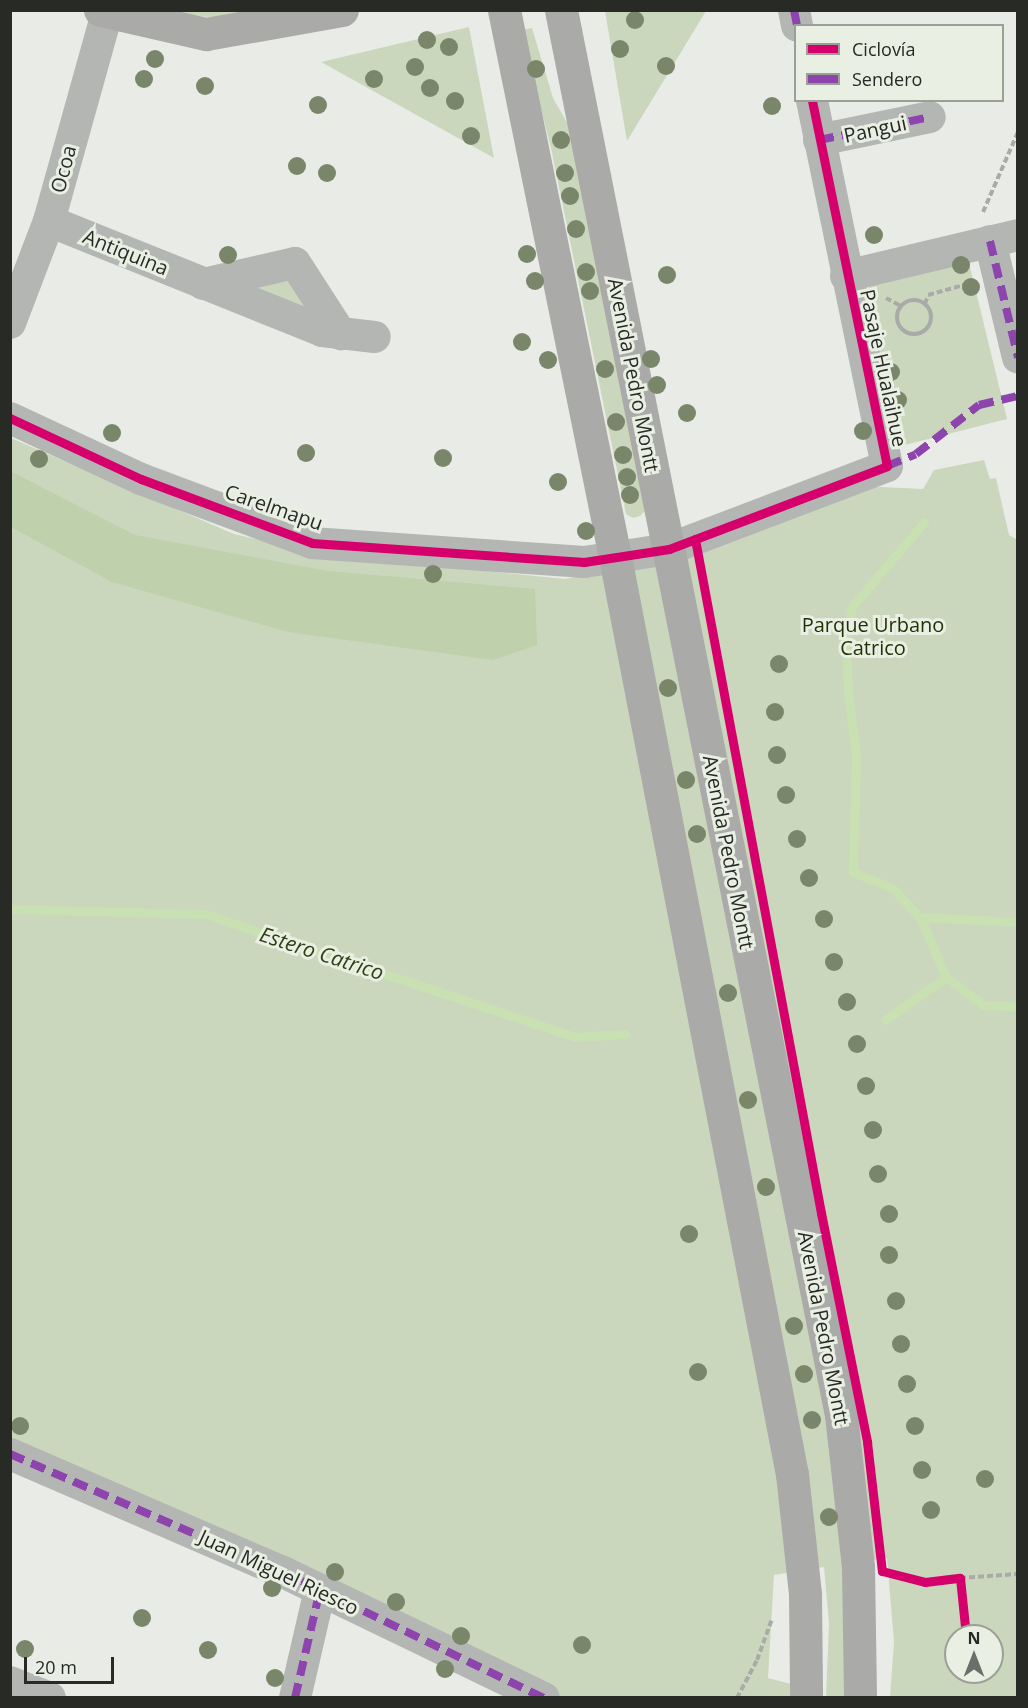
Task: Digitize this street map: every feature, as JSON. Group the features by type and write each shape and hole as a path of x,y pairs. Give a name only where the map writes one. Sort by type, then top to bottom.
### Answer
{"main road":[{"path":"105,11 206,34 342,10"},
{"path":"504,10 615,557 792,1474 805,1594 806,1698"},
{"name":"Avenida Pedro Montt","path":"561,10 842,1415 858,1567 860,1698"}],"street":[{"name":"Ocoa","path":"10,323 49,221 105,11"},
{"name":"Pasaje Hualaihue","path":"615,557 669,549 887,466 846,276 812,102"},
{"name":"Pangui","path":"819,140 930,117"},
{"name":"Antiquina","path":"49,221 322,331 375,337"},
{"path":"846,276 992,241 1017,358"},
{"path":"203,284 295,263 341,334"},
{"name":"Carelmapu","path":"10,418 141,479 312,543 584,562 615,557"},
{"name":"Juan Miguel Riesco","path":"10,1454 320,1590 544,1698"},
{"path":"295,1698 320,1590"},
{"path":"10,1682 50,1698"}],"path":[{"path":"992,241 1017,132"},
{"path":"925,304 915,300 901,306 897,316 901,327 909,333 926,330 931,314 925,304 928,295 999,277"},
{"path":"948,1579 1017,1574"},
{"path":"960,1578 961,1589"},
{"path":"737,1698 757,1660 773,1616"}],"green space":[{"path":"165,11 273,11 228,20"},
{"path":"605,11 706,11 627,141"},
{"path":"469,27 494,158 321,62"},
{"path":"532,28 553,98 577,140 645,511 633,518 626,514 551,148 521,30"},
{"path":"968,259 1007,419 897,447 861,303 871,282"},
{"path":"290,273 322,319 244,286"},
{"name":"Parque Urbano Catrico","path":"11,438 234,534 327,555 565,579 709,548 860,486 923,489 934,470 984,460 990,479 996,478 1009,535 1018,540 1017,1697 890,1697 894,1642 887,1558 845,1564 850,1697 826,1697 829,1624 824,1567 774,1575 768,1678 791,1684 790,1697 562,1697 11,1443"},
{"path":"10,471 135,535 328,571 535,589 537,645 493,660 288,632 112,582 11,527"}],"waterway":[{"path":"924,522 852,607 846,640 848,692 856,756 853,872 892,888 920,917 946,977"},
{"name":"Estero Catrico","path":"10,909 205,914 574,1037 625,1034"},
{"path":"920,917 1018,922"},
{"name":"Estero Catrico","path":"885,1020 946,977 983,1005 1018,1007"}],"marked path":[{"path":"794,10 797,24"},
{"path":"819,140 930,117"},
{"path":"990,241 1018,358"},
{"path":"886,462 887,466 916,454 979,405 1018,396"},
{"path":"10,1454 281,1571 544,1698"},
{"path":"295,1698 320,1590"}],"cycle path":[{"path":"10,418 141,479 312,543 584,562 669,549 887,466 812,102"},
{"path":"695,539 821,1213 867,1442 882,1571 925,1582 960,1578 965,1624"}]}
